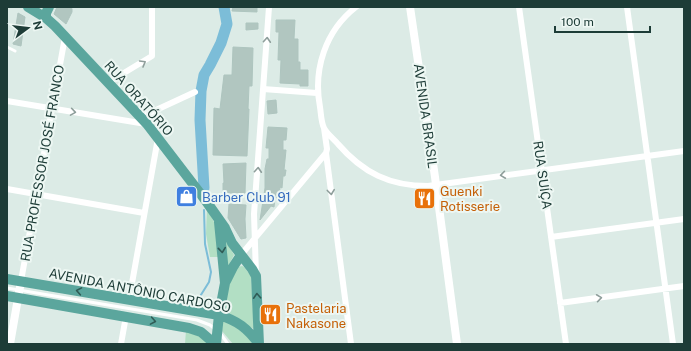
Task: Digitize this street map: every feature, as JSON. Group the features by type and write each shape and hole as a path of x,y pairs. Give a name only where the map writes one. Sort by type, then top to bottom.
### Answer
{"main road":[{"name":"RUA ORATÓRIO","path":"28,7 46,18 109,82 144,121 218,218 256,276"},
{"path":"46,18 46,13 49,7"},
{"path":"218,218 225,283"},
{"path":"215,344 225,283 233,267 244,259"},
{"path":"256,276 259,344"},
{"name":"AVENIDA ANTÔNIO CARDOSO","path":"7,279 19,290 126,316 189,328 201,332 215,344"},
{"name":"AVENIDA ANTÔNIO CARDOSO","path":"7,296 19,290 129,300 219,316 236,321 245,327 259,344"}],"street":[{"path":"109,82 152,56 152,7"},
{"path":"256,276 256,236 254,214 269,7"},
{"path":"351,344 326,154 327,149 318,93 319,65 324,48 342,20 356,7"},
{"name":"AVENIDA BRASIL","path":"410,7 436,184 457,344"},
{"name":"RUA SUÍÇA","path":"519,7 566,344"},
{"path":"627,7 673,344"},
{"name":"RUA PROFESSOR JOSÉ FRANCO","path":"19,290 65,37"},
{"path":"263,89 318,93"},
{"path":"7,101 52,109 144,121 196,92"},
{"path":"324,128 354,162 378,176 404,184 417,186 684,151"},
{"path":"129,300 158,138"},
{"path":"244,259 256,236 326,154"},
{"path":"7,189 144,213"},
{"path":"551,237 684,220"},
{"path":"560,303 684,286"},
{"path":"10,344 19,290"},
{"path":"121,344 126,316"}],"lane":[{"path":"7,47 15,51"},
{"path":"7,288 197,320 210,325 217,330 228,344"}],"green space":[{"path":"207,208 215,224 220,257 210,257 206,234"},
{"path":"225,239 234,255 227,268"},
{"path":"242,266 251,276 254,329 223,313 227,285 238,267"},
{"path":"223,321 239,326 253,344 233,344 222,331"},
{"path":"186,330 191,331 210,344 185,344"}],"building":[{"path":"57,7 71,7 72,12 66,24 54,14"},
{"path":"233,7 257,7 257,12 232,11"},
{"path":"18,13 25,17 21,46 13,44"},
{"path":"276,20 295,20 294,39 298,39 298,62 300,62 300,70 308,70 308,86 280,83 281,60 278,60 279,32 276,32"},
{"path":"246,23 258,23 258,29 246,30"},
{"path":"233,47 253,48 252,86 249,86 247,156 213,155 214,108 220,109 224,75 232,75"},
{"path":"276,100 277,113 268,114 267,101"},
{"path":"268,127 287,128 286,140 283,140 283,150 286,150 284,170 286,170 285,176 283,176 282,188 280,187 279,199 275,199 274,207 271,206 260,220 265,188 265,169 267,159 269,159 269,148 266,148"},
{"path":"246,163 245,193 223,193 223,164"},
{"path":"430,194 431,207 421,208 420,195"},
{"path":"229,204 246,205 246,238 241,239 228,218"}],"waterway":[{"path":"204,188 200,120 201,91 204,75 221,43 227,24 224,7"},
{"path":"196,308 199,298 209,282 211,272 205,244 204,210"}],"place":[{"name":"Barber Club 91","path":"186,197"},
{"name":"Guenki Rotisserie","path":"425,198"},
{"name":"Pastelaria Nakasone","path":"270,315"}]}
